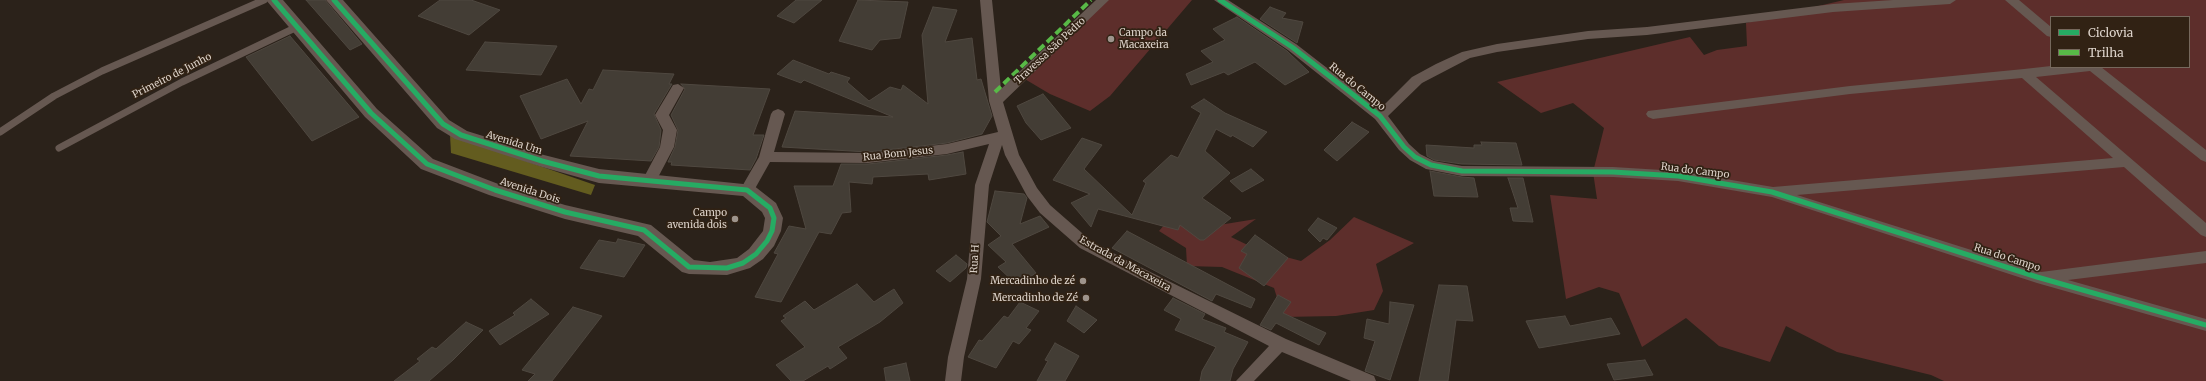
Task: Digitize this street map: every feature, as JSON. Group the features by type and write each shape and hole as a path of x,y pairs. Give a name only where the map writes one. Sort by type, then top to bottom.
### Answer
{"street":[{"name":"Avenida Dois","path":"274,0 371,113 427,164 495,190 565,212 644,230 689,266 710,269 727,268 743,263 756,254 767,241 772,231 774,218 770,208 747,190"},
{"name":"Avenida Um","path":"334,0 443,124 461,135 542,161 599,176 712,185 747,190"},
{"name":"Estrada da Macaxeira","path":"986,0 996,101 1002,136 1032,192 1045,209 1085,244 1280,344 1368,381"},
{"name":"Travessa São Pedro","path":"996,101 1103,0"},
{"name":"Rua do Campo","path":"1220,0 1292,47 1380,116 1404,147 1415,157 1438,166 1462,171 1613,172 1678,176 1772,192 2037,278 2206,325"},
{"name":"Rua do Campo","path":"1380,116 1416,80 1466,55 1497,48 1588,35 1647,31 1817,10 1950,0"},
{"path":"2011,0 2050,32"},
{"path":"1653,114 1850,90 2081,68"},
{"path":"2093,68 2206,157"},
{"path":"2024,73 2128,162 2206,232"},
{"path":"649,181 667,147 670,137 669,127 663,117 664,110 678,88"},
{"path":"747,190 766,156 778,114"},
{"name":"Rua Bom Jesus","path":"766,156 868,158 946,149 1002,136"},
{"name":"Rua H","path":"954,381 956,357 974,279 982,185 1002,136"},
{"name":"Rua do Campo","path":"1772,192 2128,162"},
{"path":"2037,278 2206,257"},
{"path":"1244,381 1280,344"}],"lane":[{"path":"0,132 54,96 102,71 264,0"},
{"name":"Primeiro de Junho","path":"59,148 182,82 297,27"}],"shaded area":[{"name":"Campo da Macaxeira","path":"1104,0 1192,0 1110,96 1090,111 1050,94 1023,78"},
{"path":"1844,0 2206,0 2206,381 1944,381 1931,375 1837,352 1786,326 1770,362 1719,346 1686,318 1642,347 1619,293 1599,287 1566,299 1550,195 1597,199 1593,172 1604,128 1573,103 1541,113 1497,82 1690,37 1704,55 1717,50 1747,46 1746,23"},
{"path":"450,135 595,185 591,195 451,153"},
{"path":"1171,217 1219,225 1256,219 1231,237 1256,249 1301,261 1330,240 1354,217 1414,243 1376,264 1383,291 1374,310 1336,316 1283,317 1274,288 1222,267 1187,266 1186,248 1159,231"}],"building":[{"path":"306,0 325,0 362,44 350,50"},
{"path":"440,0 471,0 500,10 469,35 418,16"},
{"path":"796,0 822,0 794,23 777,16"},
{"path":"858,0 908,2 900,38 880,40 872,50 839,41"},
{"path":"933,7 957,10 945,42 972,38 977,80 981,79 992,116 982,134 947,143 868,152 782,147 795,111 893,117 804,80 801,83 777,74 793,60 829,74 831,72 850,78 847,82 869,101 890,87 901,90 903,85 928,104 922,35"},
{"path":"1270,7 1286,13 1282,18 1303,22 1297,43 1260,19"},
{"path":"1237,17 1287,51 1309,72 1285,85 1255,62 1228,75 1224,72 1191,85 1186,74 1213,62 1201,51 1225,40 1213,29"},
{"path":"290,36 359,117 312,141 246,57"},
{"path":"485,42 557,46 541,75 466,70"},
{"path":"603,70 674,74 669,84 672,84 654,114 661,130 659,147 651,161 570,156 588,121 541,139 520,96 567,79 581,104 589,89 593,90"},
{"path":"681,84 770,89 753,135 764,135 756,159 750,170 671,165 672,162 668,162 675,147 678,130 671,115 685,89"},
{"path":"1043,94 1071,128 1041,140 1026,123 1017,106"},
{"path":"1204,99 1225,113 1267,132 1253,147 1232,135 1231,137 1216,129 1205,151 1230,173 1202,198 1231,218 1204,240 1200,240 1180,225 1178,230 1098,209 1091,227 1071,203 1090,194 1053,180 1082,138 1102,145 1084,169 1132,215 1146,183 1143,181 1171,155 1178,158 1201,113 1191,107"},
{"path":"1352,122 1369,132 1337,161 1324,150"},
{"path":"1481,142 1516,143 1522,165 1462,164 1434,160 1427,156 1426,145 1474,148 1474,145 1482,145"},
{"path":"963,152 966,174 929,180 928,174 873,177 872,184 849,182 851,212 842,213 831,234 819,232 781,302 755,297 778,254 774,253 789,226 806,229 794,186 833,186 841,164 868,164"},
{"path":"1251,169 1264,180 1242,192 1230,181"},
{"path":"1430,171 1474,178 1478,197 1434,196"},
{"path":"1508,178 1523,178 1533,222 1513,221 1510,208 1518,208"},
{"path":"995,191 1024,194 1027,198 1020,224 1040,216 1049,227 1012,244 1036,273 1017,285 998,267 1006,262 988,245 1001,236 987,222"},
{"path":"1318,218 1337,228 1327,240 1323,238 1320,242 1308,230"},
{"path":"1127,231 1255,299 1251,308 1216,294 1212,301 1112,248"},
{"path":"1255,235 1288,258 1264,286 1239,268 1247,254 1241,251"},
{"path":"618,239 645,245 624,277 580,268 599,240 616,243"},
{"path":"956,255 967,264 966,268 950,282 936,271"},
{"path":"857,284 874,302 894,289 903,303 880,322 838,347 847,358 830,369 828,366 803,381 791,381 776,365 805,347 781,321 786,318 783,316 805,301 814,310"},
{"path":"1439,285 1467,286 1473,321 1456,320 1448,381 1419,381"},
{"path":"1278,295 1291,302 1283,313 1326,333 1319,345 1276,323 1271,330 1260,325"},
{"path":"1173,298 1205,314 1202,319 1226,328 1224,332 1248,342 1233,369 1230,381 1200,381 1202,371 1216,347 1175,330 1181,319 1164,310"},
{"path":"531,299 549,314 500,345 489,331 515,315 513,313"},
{"path":"1020,302 1039,311 1026,328 1031,330 1019,344 1013,341 996,368 968,357 979,340 982,341 1004,316 1008,318"},
{"path":"1390,302 1414,305 1390,380 1365,371 1375,341 1364,338 1367,319 1389,324"},
{"path":"1076,306 1097,320 1084,333 1067,321"},
{"path":"573,307 602,316 552,381 528,381 535,374 522,370"},
{"path":"1565,316 1570,326 1611,318 1620,334 1539,348 1526,321"},
{"path":"466,322 483,330 453,360 429,381 394,381 420,361 417,359 432,347 436,349"},
{"path":"1055,343 1079,356 1065,381 1037,381 1048,361 1045,360"},
{"path":"1645,360 1653,375 1614,380 1607,364"},
{"path":"906,363 910,381 886,381 884,368"}],"marked path":[{"path":"995,92 1091,0"}],"cycle path":[{"path":"274,0 371,113 427,164 495,190 565,212 644,230 689,267 710,269 727,268 743,263 756,254 767,241 772,231 774,218 770,208 747,190 599,176 542,161 461,135 443,124 334,0"},
{"path":"1220,0 1292,47 1346,89 1380,116 1404,147 1415,157 1431,165 1462,171 1613,172 1678,176 1772,192 2037,277 2206,325"}],"place":[{"name":"Campo da Macaxeira","path":"1111,39"},
{"name":"Campo avenida dois","path":"735,219"},
{"name":"Mercadinho de zé","path":"1083,281"},
{"name":"Mercadinho de Zé","path":"1086,298"}]}
